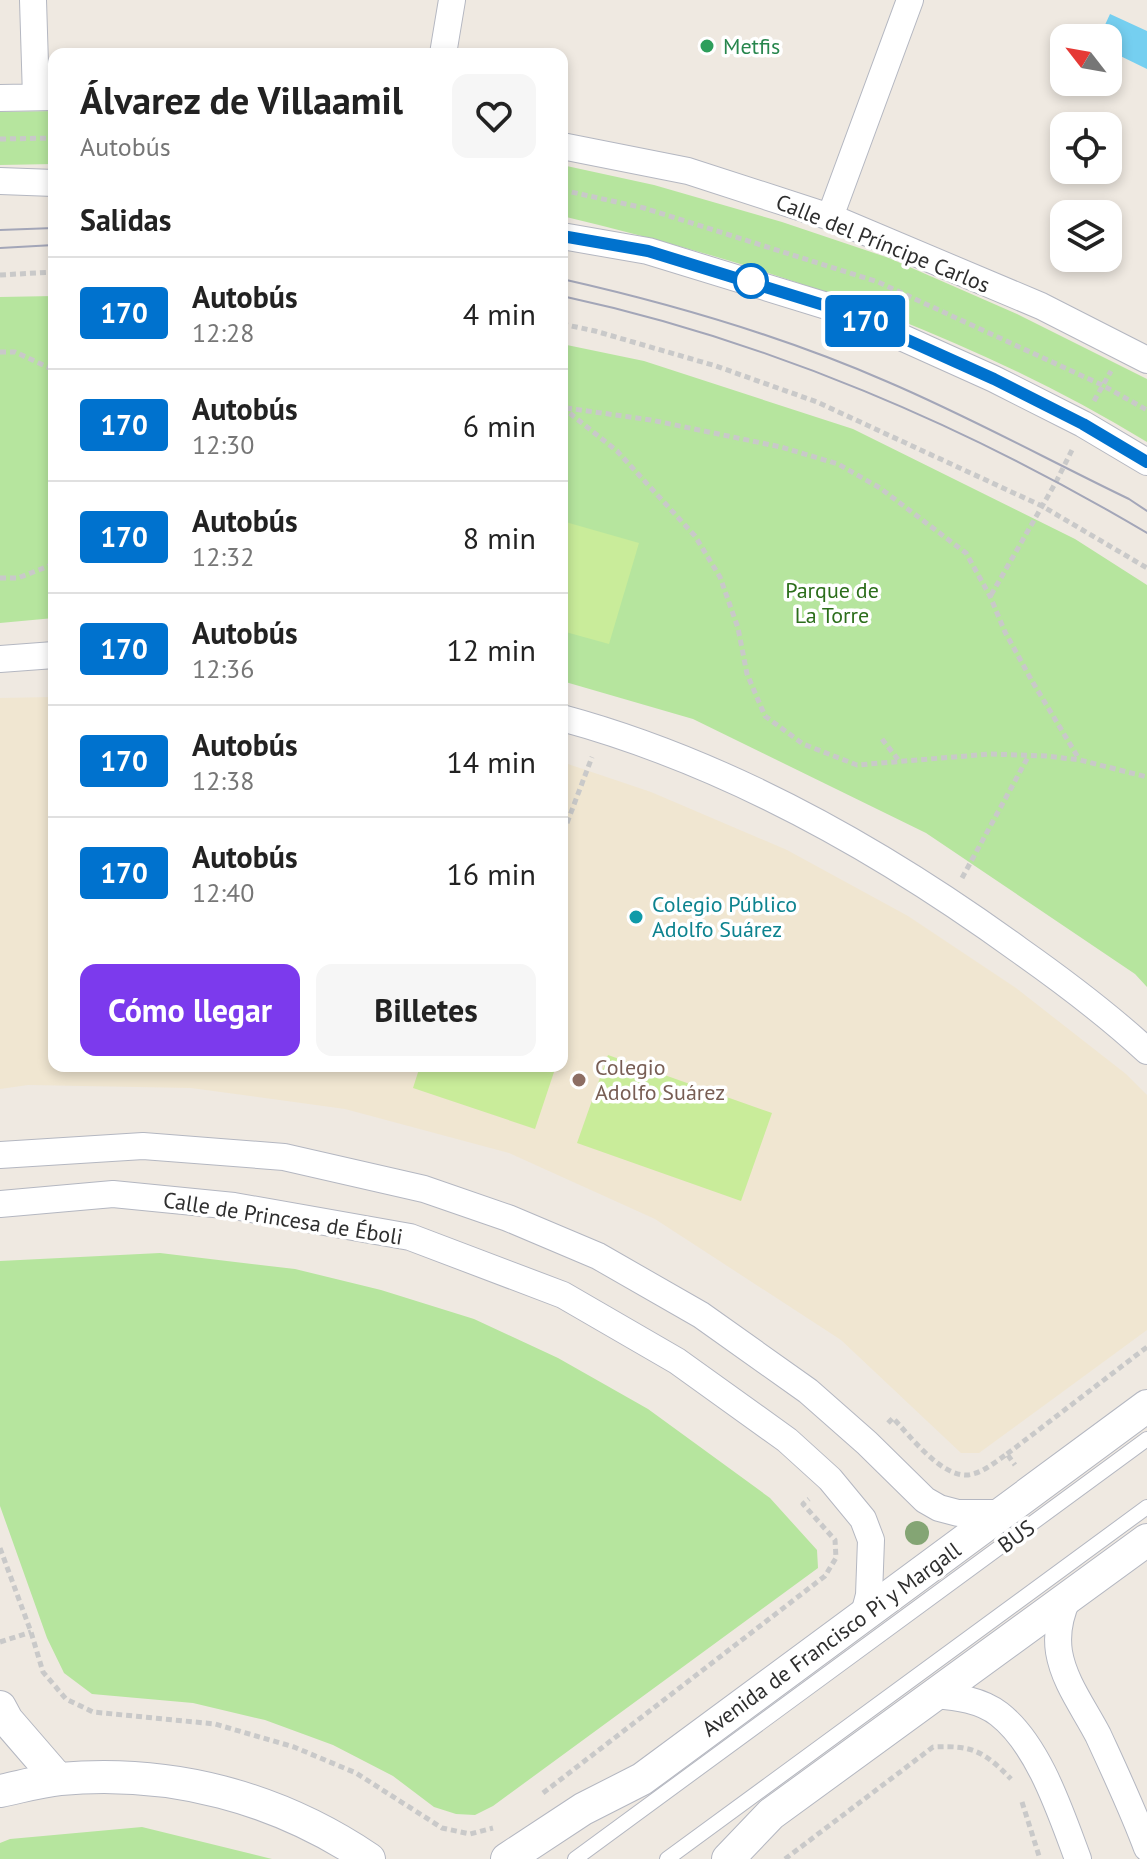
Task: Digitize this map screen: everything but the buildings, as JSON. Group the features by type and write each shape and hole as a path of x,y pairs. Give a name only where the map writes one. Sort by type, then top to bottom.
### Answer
{"street":[{"path":"0,98 45,97 33,0"},
{"path":"444,48 452,0"},
{"path":"830,217 910,0"},
{"name":"Calle del Príncipe Carlos","path":"568,147 688,171 830,217 1041,306 1136,354"},
{"path":"0,181 48,183"},
{"path":"568,237 648,251 843,311 994,379 1083,424 1147,462"},
{"path":"0,659 48,655"},
{"path":"568,720 650,746 765,793 850,839 950,900 1052,974 1147,1051"},
{"path":"0,1155 143,1146 284,1157 438,1194 508,1218 598,1256 701,1315 808,1391 925,1500 939,1508 974,1514 1002,1513"},
{"name":"Calle de Princesa de Éboli","path":"0,1204 113,1194 234,1206 410,1237 563,1295 677,1361 787,1440 830,1479 863,1519 871,1540 869,1595 864,1614"},
{"name":"Avenida de Francisco Pi y Margall","path":"507,1859 583,1809 642,1779 1147,1406"},
{"path":"728,1859 771,1814 1147,1540"},
{"path":"1068,1598 1060,1614 1058,1631 1059,1652 1066,1676 1098,1736 1147,1848"},
{"path":"935,1695 982,1704 999,1714 1017,1734 1038,1765 1078,1859"},
{"path":"0,1707 7,1720 58,1779"},
{"path":"0,1791 58,1779 112,1776 166,1780 220,1790 271,1806 321,1829 369,1859"}],"lane":[{"name":"BUS","path":"575,1859 1147,1439"},
{"path":"667,1859 1147,1507"}],"path":[{"path":"0,139 48,138"},
{"path":"0,275 48,272"},
{"path":"568,325 716,366 817,402 1042,506 1147,568"},
{"path":"0,352 15,352 48,367"},
{"path":"990,596 1064,468 1102,385 1136,354"},
{"path":"568,409 725,433 838,464 880,488 966,553 990,596 1005,632 1080,760"},
{"path":"568,412 617,451 695,536 720,577 738,628 747,674 765,716 803,744 857,765 990,754 1047,756 1080,760 1147,777"},
{"path":"0,578 18,578 48,566"},
{"path":"568,820 602,729"},
{"path":"882,739 900,762"},
{"path":"950,900 1028,757"},
{"path":"867,1443 893,1418 950,1472 966,1475 984,1470 1147,1347"},
{"path":"1007,1454 1033,1490"},
{"path":"533,1801 825,1576 836,1558 835,1540 803,1504 830,1479"},
{"path":"0,1548 43,1672 66,1699 93,1712 215,1724 294,1747 356,1773 442,1828 470,1834 498,1826"},
{"path":"0,1642 31,1632"},
{"path":"785,1859 933,1747 961,1745 991,1758 1017,1785"},
{"path":"1020,1796 1040,1859"}],"shaded area":[{"name":"Colegio Adolfo Suárez","path":"48,697 48,1072 568,1072 568,764 651,792 787,850 908,916 1016,988 1126,1074 1147,1095 1147,1330 979,1453 961,1453 841,1340 655,1219 509,1153 345,1109 191,1088 28,1085 0,1089 0,698"}],"green space":[{"path":"48,111 48,164 0,165 0,112"},
{"path":"568,166 654,185 782,222 889,258 1017,314 1147,379 1147,442 1079,403 937,335 789,280 568,218"},
{"path":"48,296 48,619 0,623 0,297"},
{"name":"Parque de La Torre","path":"568,345 644,361 853,429 1075,539 1147,585 1147,987 1135,974 926,833 693,719 568,683"},
{"path":"568,523 639,543 609,644 568,633"},
{"path":"608,1055 772,1113 741,1201 577,1143"},
{"path":"418,1072 554,1072 535,1129 413,1088"},
{"path":"160,1253 295,1269 381,1290 474,1319 558,1358 648,1409 770,1498 817,1550 818,1568 493,1806 475,1815 456,1814 434,1807 393,1776 333,1745 265,1720 193,1703 92,1694 64,1673 47,1638 0,1506 0,1261"},
{"path":"142,1827 272,1859 0,1859 0,1843 10,1839"}],"water":[{"path":"1110,14 1147,31 1147,69 1122,57 1122,24 1105,24"}],"tram line":[{"path":"0,230 48,228"},
{"path":"0,248 48,245"},
{"path":"568,280 727,323 848,365 979,424 1147,511"},
{"path":"568,297 639,314 715,337 864,391 1008,457 1147,533"}],"bus line":[{"name":"170","path":"568,237 648,251 843,311 994,379 1083,424 1147,462"}],"place":[{"name":"Metfis","path":"707,46"},
{"name":"Colegio Público Adolfo Suárez","path":"636,917"},
{"name":"Colegio Adolfo Suárez","path":"579,1080"}]}
